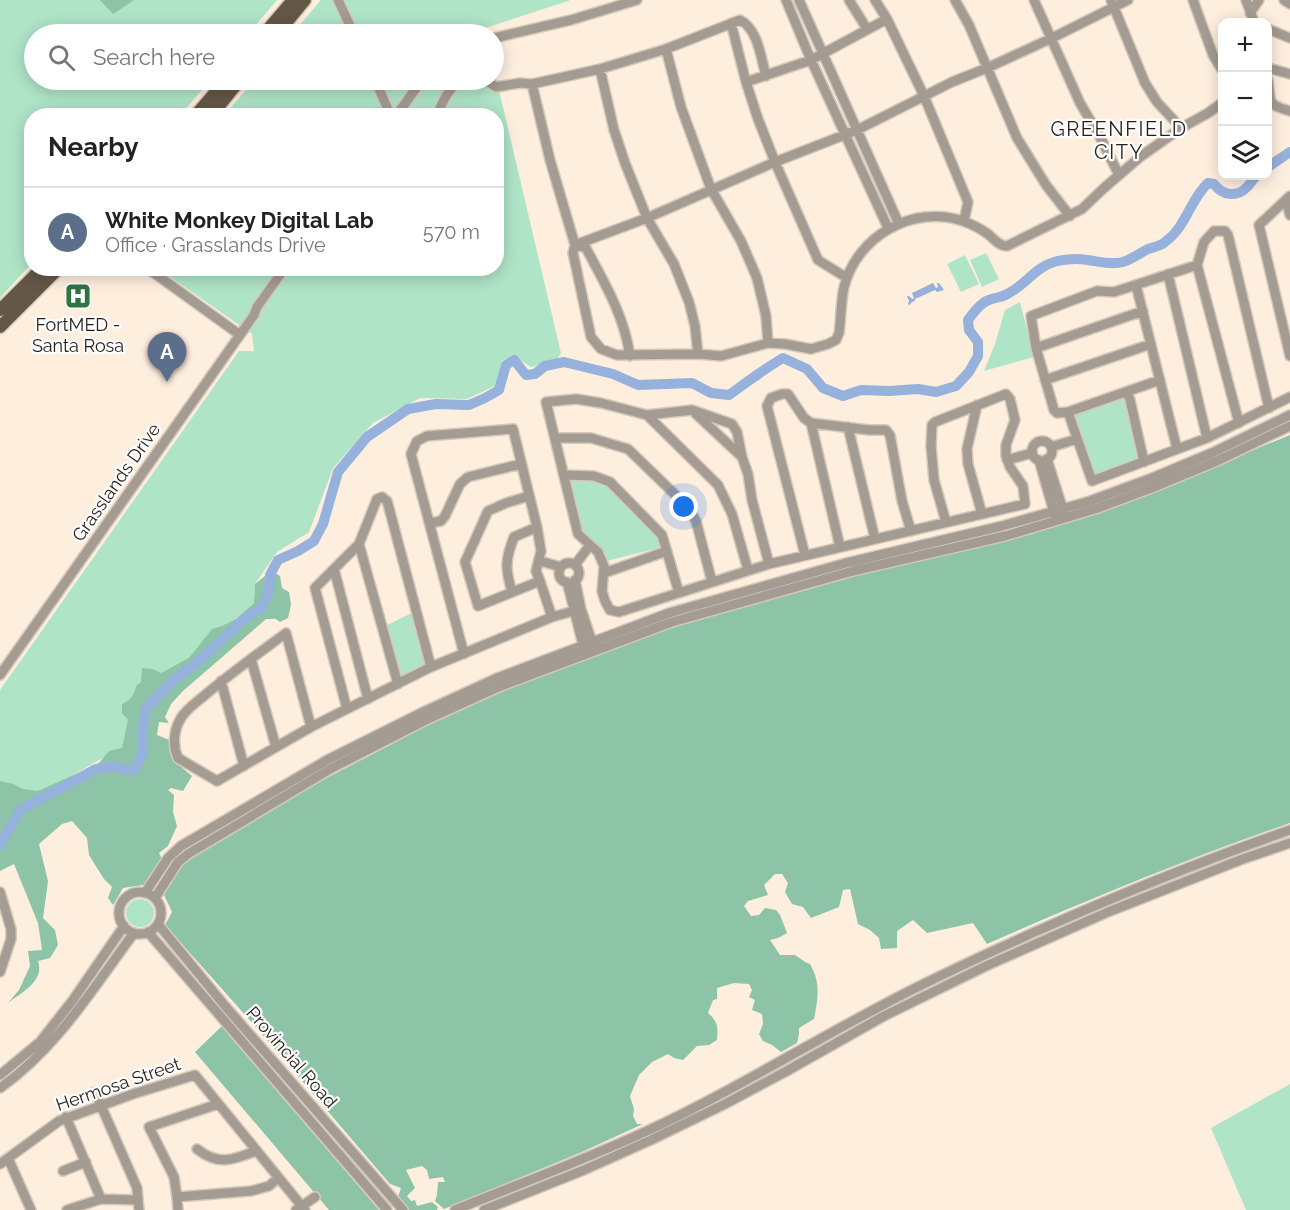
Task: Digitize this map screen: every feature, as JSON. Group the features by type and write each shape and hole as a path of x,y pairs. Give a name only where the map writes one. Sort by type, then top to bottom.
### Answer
{"main road":[{"path":"273,24 293,0"},
{"path":"285,24 305,0"},
{"path":"202,108 217,90"},
{"path":"217,108 232,90"},
{"path":"0,310 34,276"},
{"path":"0,327 51,276"}],"street":[{"path":"338,0 349,24"},
{"path":"504,36 571,20 637,0"},
{"path":"786,0 888,228"},
{"path":"799,0 899,224"},
{"path":"849,0 867,29"},
{"path":"875,0 887,19 924,96 968,202 964,221"},
{"path":"955,0 969,25 1017,138 1046,184 1070,216"},
{"path":"1034,0 1080,103 1119,175"},
{"path":"576,245 846,135 952,82 1052,38 1112,4 1128,0"},
{"path":"1194,0 1218,63"},
{"path":"1246,0 1252,18"},
{"path":"1252,18 1258,0"},
{"path":"1284,0 1290,3"},
{"path":"1112,4 1145,83 1157,102 1181,128"},
{"path":"746,82 824,55 887,19"},
{"path":"504,86 532,84 600,69 666,49 737,20 743,21 757,43 766,76"},
{"path":"731,23 746,82 775,162 818,260 847,278"},
{"path":"1272,31 1290,38"},
{"path":"666,49 681,108 711,189 741,241 757,278 766,316 768,343"},
{"path":"600,69 614,130 625,163 647,218 674,264 689,302 696,326 698,354"},
{"path":"1272,69 1290,74"},
{"path":"532,84 550,160 576,245 573,253 591,337 601,349 617,355 630,356 698,354 721,356 768,343 811,349 828,344 836,340 839,333 844,288 853,264 868,243 888,228 913,219 938,216 964,221 987,233 1003,246 1007,246 1082,209 1140,157 1218,106"},
{"path":"379,90 387,108"},
{"path":"402,108 415,90"},
{"path":"440,108 450,90"},
{"path":"1272,103 1290,111"},
{"path":"1288,198 1290,215"},
{"path":"1288,198 1259,225 1290,356"},
{"path":"1239,423 1197,265 1204,242 1214,231 1225,231 1228,235 1269,408"},
{"path":"576,245 586,248 618,308 628,340 630,356"},
{"path":"1160,380 1068,412 1057,413 1054,410 1036,348 1031,316 1096,291 1114,292 1197,265"},
{"path":"1168,274 1207,438"},
{"path":"158,276 238,333"},
{"name":"Grasslands Drive","path":"0,675 238,333 249,312 257,307 279,276"},
{"path":"1136,285 1177,449"},
{"path":"1036,348 1143,311"},
{"name":"Grasslands Drive","path":"0,665 238,333"},
{"path":"1045,380 1151,344"},
{"path":"1128,391 1144,462"},
{"path":"806,555 767,406 771,398 782,394 788,394 804,418 811,423 886,430 890,435 902,501 911,531"},
{"path":"769,564 737,432 732,424 692,410 647,415 576,399 546,402 578,534 598,552 604,566 602,591 610,610 619,612 769,564 1025,504 1023,486 1010,467 1006,456 1006,445 1015,420 1010,399 1006,394 932,425 934,480 946,522"},
{"path":"1068,412 1092,481 1207,438 1290,397"},
{"path":"977,405 967,449 968,464 982,514"},
{"path":"692,410 742,457"},
{"path":"647,415 718,485 732,514 748,570"},
{"path":"145,893 168,858 176,850 258,800 329,759 498,678 672,622 853,571 1005,536 1214,452 1290,415"},
{"path":"811,423 840,547"},
{"path":"1060,515 1098,508 1165,483 1290,426"},
{"path":"848,427 875,539"},
{"path":"464,654 411,454 417,441 427,436 513,429 537,527 541,551 537,571 552,617"},
{"path":"555,438 591,438 628,449 688,507 696,520 712,582"},
{"path":"1052,447 1077,439"},
{"path":"1052,447 1047,442 1040,441 1033,447 1039,457 1060,515"},
{"path":"1007,460 1051,455 1052,447"},
{"path":"430,523 441,521 460,484 468,477 521,464"},
{"path":"564,475 594,476 610,482 662,535 679,593"},
{"path":"529,496 488,511 465,562 478,606 540,581"},
{"path":"347,709 315,588 359,544 372,508 377,499 382,497 387,501 431,667"},
{"path":"512,592 506,573 507,555 514,537 537,527"},
{"path":"359,544 398,684"},
{"path":"575,565 590,545"},
{"path":"604,573 667,551"},
{"path":"540,561 561,567 569,563 575,565 579,573 571,581 564,581 560,576 561,567"},
{"path":"334,569 368,699"},
{"path":"571,581 589,648"},
{"path":"311,727 286,633 220,681 181,717 174,738 175,751 178,758 217,781 311,727 431,667 552,617 578,610"},
{"path":"155,898 183,857 332,768 426,720 589,648"},
{"path":"251,659 276,747"},
{"path":"220,681 244,766"},
{"path":"484,1210 651,1140 879,1006 982,955 1114,897 1290,830"},
{"path":"455,1210 580,1160 785,1072 884,1016 986,966 1108,912 1290,843"},
{"path":"0,892 4,917 11,929 11,939 0,972"},
{"path":"135,893 145,893 155,898 160,909 158,924 148,932 141,933 134,933 124,926 119,912 126,898 135,893"},
{"name":"Provincial Road","path":"158,924 225,1006 403,1210"},
{"path":"0,1075 40,1042 73,1000 124,926"},
{"name":"Provincial Road","path":"148,932 387,1210"},
{"path":"0,1089 48,1047 134,933"},
{"name":"Hermosa Street","path":"4,1161 51,1125 66,1118 195,1075 301,1209"},
{"path":"67,1210 101,1199 139,1205 136,1188 95,1092"},
{"path":"178,1210 174,1177 149,1127 218,1104"},
{"path":"66,1118 101,1199"},
{"path":"197,1149 206,1156 220,1160 233,1159 256,1151"},
{"path":"580,1160 584,1170"},
{"path":"4,1161 31,1210"},
{"path":"63,1171 86,1162"},
{"path":"356,1174 365,1167"},
{"path":"177,1197 251,1191 269,1186 278,1178"},
{"path":"301,1209 315,1197"}],"green space":[{"path":"0,0 277,0 257,24 24,24 24,90 202,90 186,108 24,108 24,272 0,298"},
{"path":"100,0 134,0 113,14"},
{"path":"321,0 571,0 497,24 301,24"},
{"path":"246,90 499,90 503,108 230,108"},
{"path":"504,111 561,353 556,361 531,367 512,355 502,361 497,385 467,399 420,398 373,423 333,468 309,532 277,552 255,584 254,603 141,703 129,764 103,758 11,810 0,845 0,690 239,351 254,351 252,334 169,276 504,276"},
{"path":"986,253 999,279 982,287 970,260"},
{"path":"965,255 979,284 961,292 947,264"},
{"path":"1020,302 1034,357 984,371 1005,310"},
{"path":"1127,396 1140,460 1093,477 1073,414"},
{"path":"1290,435 1290,823 1137,880 987,944 973,923 927,933 913,920 897,931 897,948 881,949 879,938 858,924 850,889 843,890 839,907 811,918 803,907 792,904 785,892 788,883 782,874 775,874 764,885 768,895 748,901 744,906 751,916 759,915 765,908 776,910 780,915 787,933 770,940 780,955 795,955 810,964 817,984 814,1019 799,1028 797,1043 781,1052 763,1041 759,1034 763,1024 762,1014 752,1010 755,1000 749,997 752,990 749,984 734,983 717,988 717,999 713,1000 708,1013 717,1025 717,1040 709,1045 697,1046 683,1060 668,1054 652,1062 639,1075 630,1096 634,1109 633,1116 637,1124 643,1124 582,1152 444,1209 435,1201 438,1182 445,1182 443,1177 429,1179 427,1170 422,1166 406,1170 415,1188 407,1196 411,1201 415,1200 417,1206 432,1202 438,1207 437,1210 409,1210 398,1197 401,1188 390,1184 165,925 172,912 164,895 181,865 290,797 440,719 512,687 672,627 844,578 1015,537 1103,511"},
{"path":"569,478 594,480 610,487 659,537 662,547 607,561 602,549 582,533"},
{"path":"275,573 280,576 282,588 289,592 291,605 288,618 280,622 276,619 266,619 183,691 171,704 165,717 169,723 159,722 157,735 172,741 176,762 192,776 183,791 171,788 168,790 174,795 173,812 177,826 168,846 159,853 163,861 149,884 123,888 113,905 108,898 112,887 104,879 89,855 87,838 72,821 62,824 39,844 48,881 43,918 55,930 58,945 50,958 38,961 38,975 30,986 8,1003 19,990 30,966 28,951 42,950 38,923 14,864 0,871 0,781 23,789 38,791 98,764 109,751 122,748 128,720 122,713 122,704 132,697 136,686 141,682 142,668 161,673 189,658 212,629 236,619 254,603 255,584 265,576"},
{"path":"412,613 427,665 402,678 387,625"},
{"path":"140,899 150,903 154,913 150,923 140,927 130,923 126,913 130,903"},
{"path":"222,1026 379,1210 329,1210 195,1052"},
{"path":"1290,1084 1290,1210 1246,1210 1211,1128"}],"water":[{"path":"933,283 936,288 939,283 944,290 937,292 935,290 915,299 910,305 908,304 907,296 913,299 912,293"}],"waterway":[{"path":"1272,164 1290,152"},
{"path":"0,845 20,810 96,769 115,766 127,771 136,768 143,751 145,710 171,682 201,659 245,618 262,607 269,592 270,575 278,560 314,541 323,524 338,472 367,437 408,409 436,404 469,405 485,398 499,390 506,365 514,360 526,375 535,374 545,366 564,362 613,374 638,385 692,383 711,393 729,395 783,358 807,369 823,388 843,396 861,390 918,389 936,392 956,386 969,372 978,356 978,342 969,330 968,320 985,302 1007,294 1054,262 1077,259 1106,263 1126,261 1162,244 1172,236 1208,183 1214,184 1225,193 1234,194 1242,191 1253,180"}],"place":[{"name":"FortMED - Santa Rosa","path":"78,296"},
{"name":"White Monkey Digital Lab","path":"167,382"}],"district":[{"name":"GREENFIELD CITY","path":"1119,140"}]}
